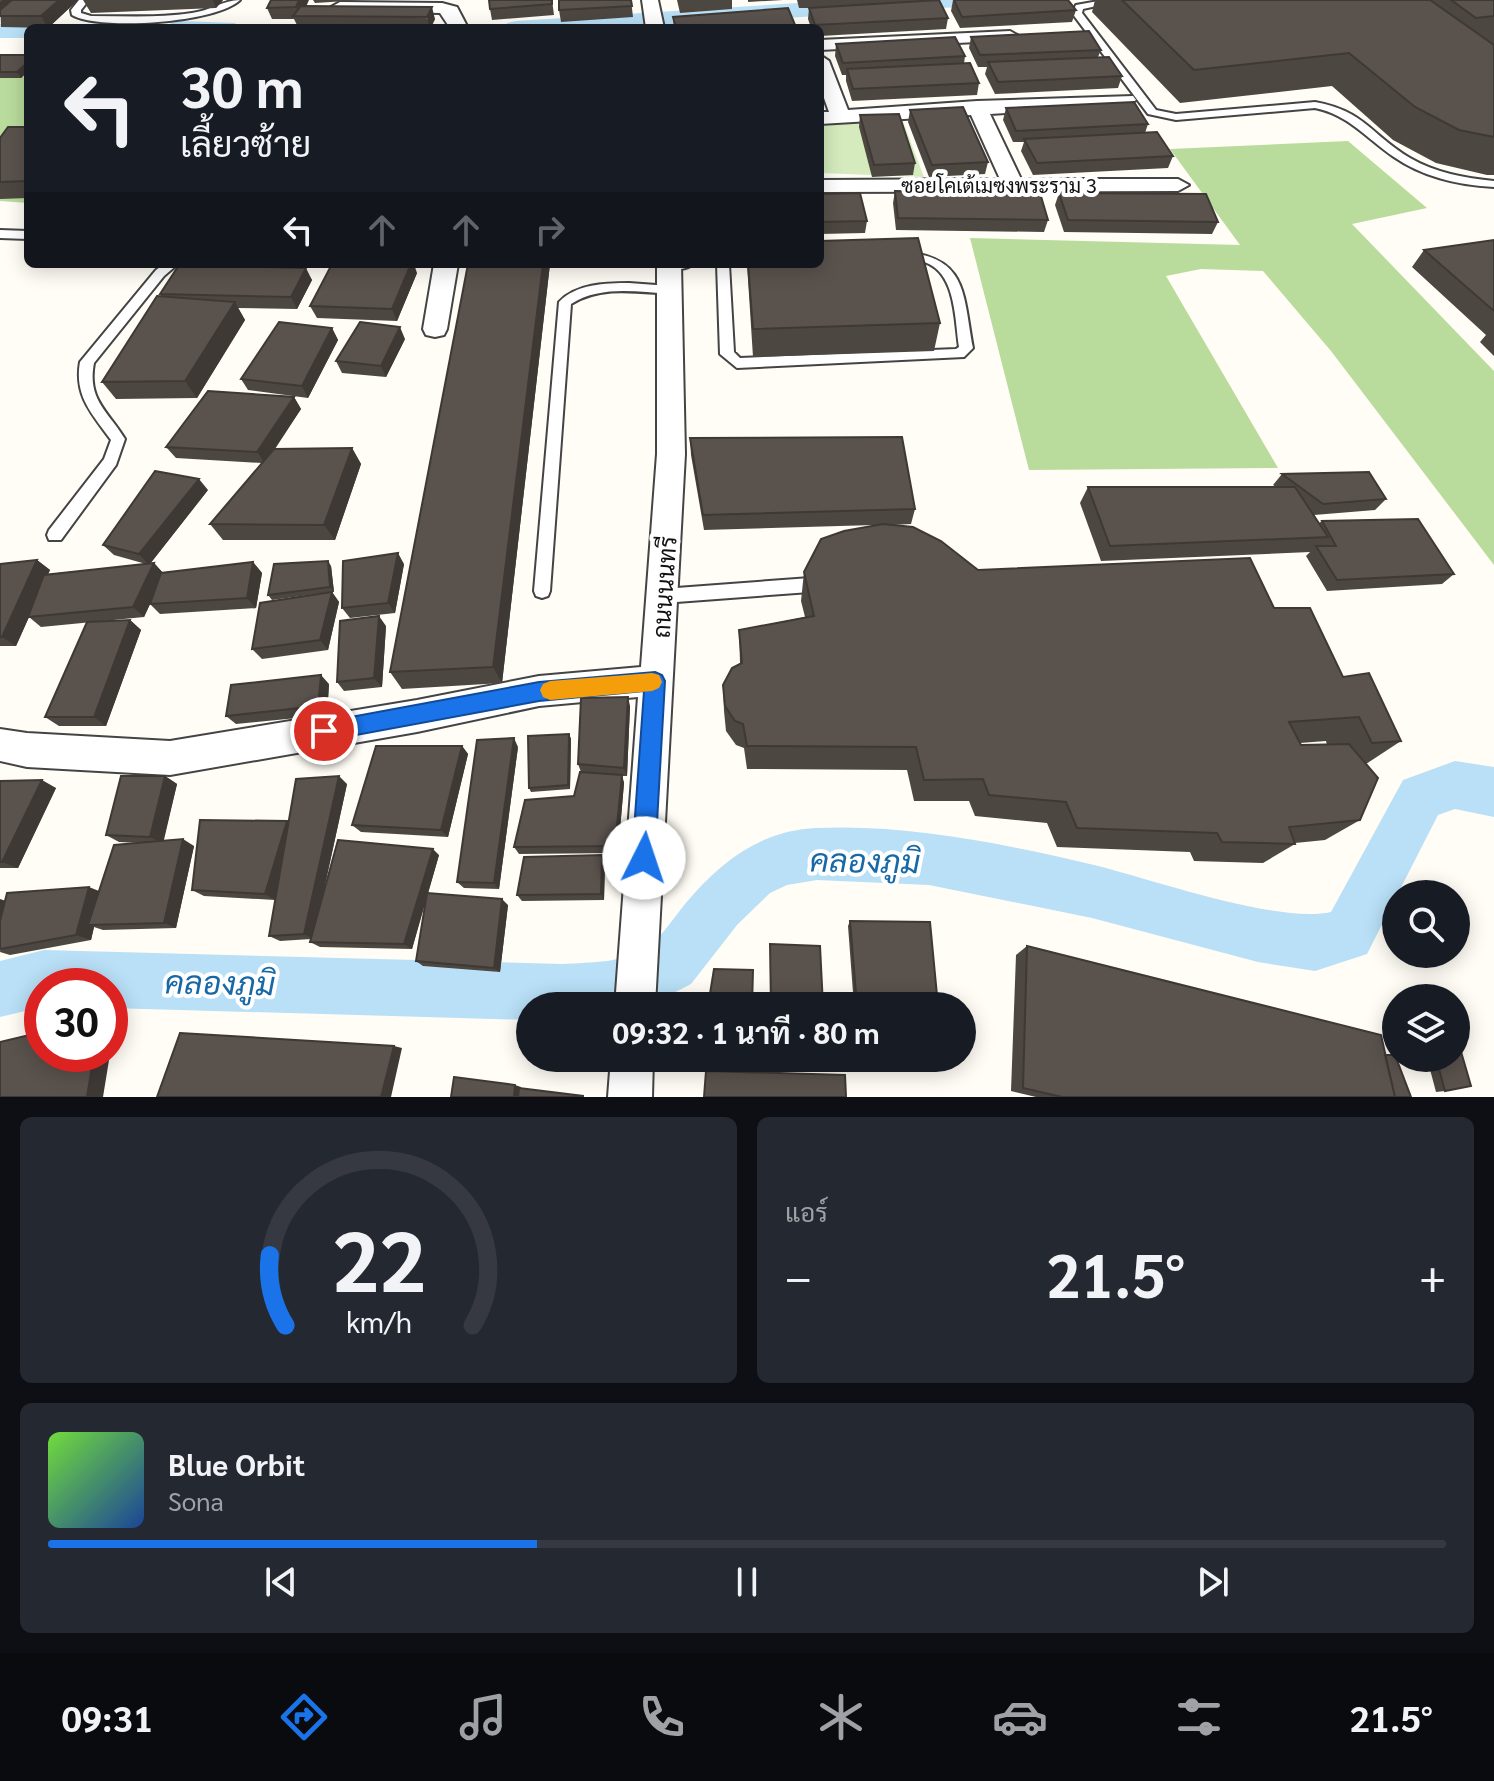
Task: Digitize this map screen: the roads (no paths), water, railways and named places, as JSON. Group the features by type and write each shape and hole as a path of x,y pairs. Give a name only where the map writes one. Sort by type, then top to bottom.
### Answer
{"street":[{"path":"329,7 442,8 451,11 457,24"},
{"path":"824,45 1026,35"},
{"path":"824,83 830,117 1126,100"},
{"path":"977,107 1014,186"},
{"name":"ซอยโคเต้เมซงพระราม 3","path":"824,186 1178,185"},
{"path":"435,329 445,268"},
{"name":"ถนนนนทรี","path":"636,992 671,454 670,273"},
{"path":"0,745 43,751 170,758 417,716 539,691 655,681"},
{"path":"630,1097 631,1072"}],"lane":[{"path":"84,0 76,10 77,15 91,19 201,16 228,9 235,0"},
{"path":"1119,0 1087,4 1079,7 1077,13 1152,112 1176,117 1331,106 1346,111 1392,151 1424,170 1461,181 1494,184"},
{"path":"0,234 24,235"},
{"path":"723,268 727,354 737,363 959,354 966,348 952,280 944,264 921,255 892,256"},
{"path":"55,535 111,461 118,439 90,401 82,381 87,362 151,283 168,268"},
{"path":"542,591 565,302 576,293 670,273"},
{"path":"663,596 810,585"}],"waterway":[{"path":"579,24 958,0"},
{"path":"0,31 24,31"},
{"name":"คลองภูมิ","path":"0,989 44,978 562,992 622,989 671,964 718,906 751,874 784,859 817,854 929,859 1092,891 1258,935 1315,943 1348,935 1421,797 1455,785 1494,792"}]}
